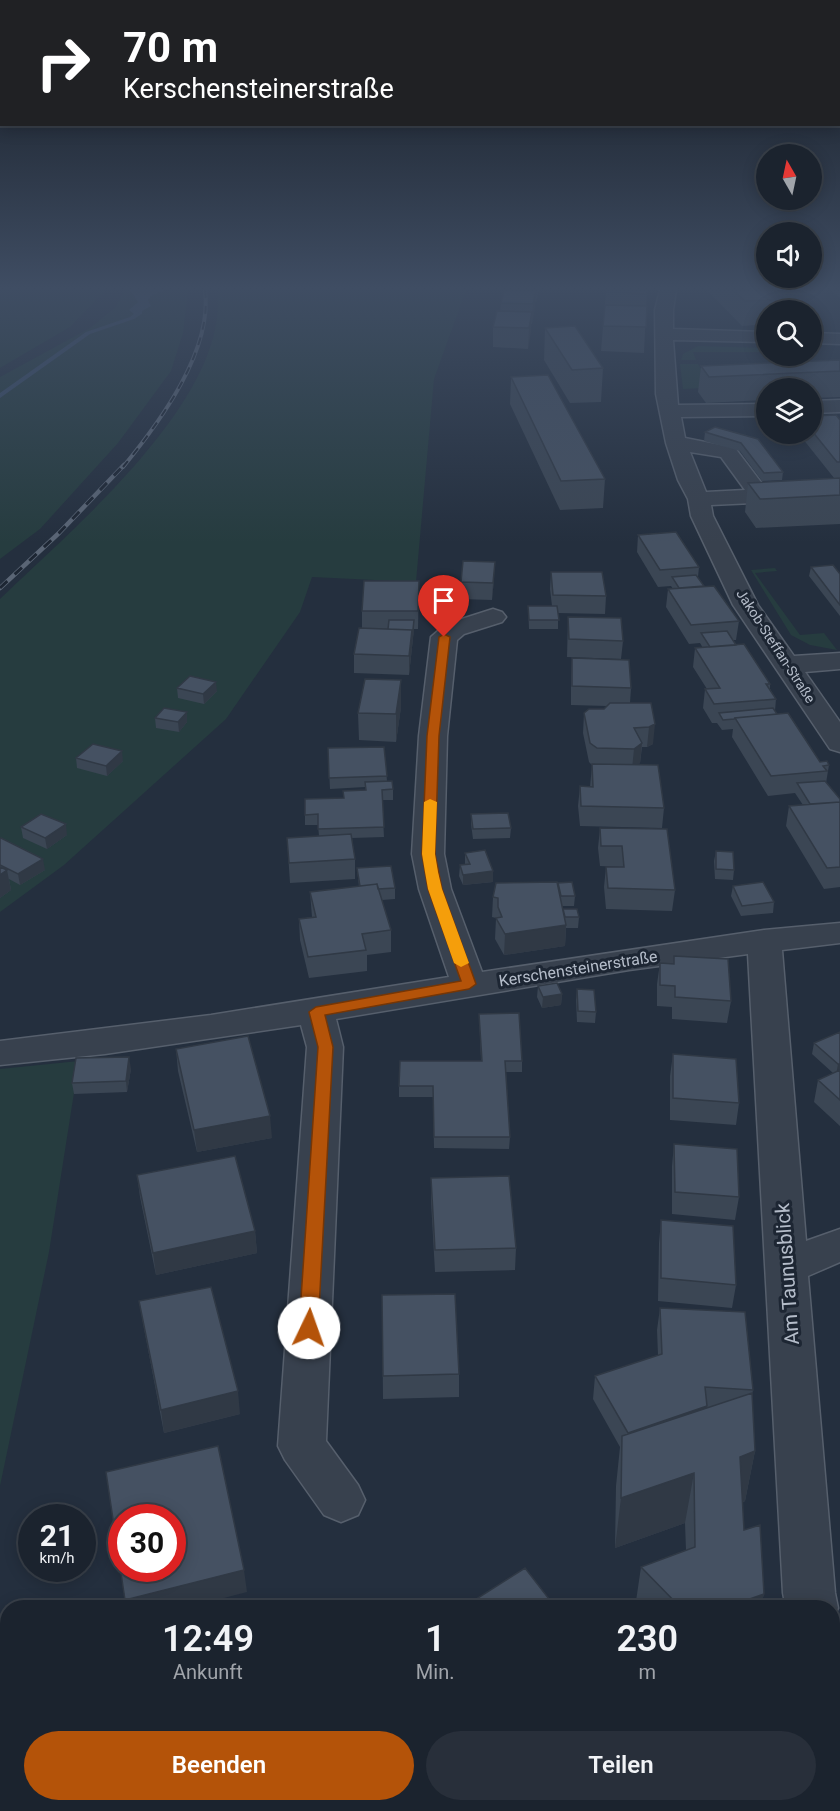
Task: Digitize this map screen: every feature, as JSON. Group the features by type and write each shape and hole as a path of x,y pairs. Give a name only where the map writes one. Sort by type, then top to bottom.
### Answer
{"street":[{"name":"Jakob-Steffan-Straße","path":"664,375 676,443 689,480 699,499 702,516 746,605 840,743"},
{"path":"822,407 840,406"},
{"path":"669,411 756,410"},
{"path":"676,443 728,452 760,496"},
{"path":"699,499 840,492"},
{"path":"469,984 435,889 428,854 433,736 444,637 455,629 493,617"},
{"path":"787,665 840,661"},
{"name":"Kerschensteinerstraße","path":"0,1053 144,1038 316,1012 469,984 764,940 840,933"},
{"name":"Am Taunusblick","path":"764,940 810,1600"},
{"path":"316,1012 325,1047 302,1446 341,1500"},
{"path":"786,1267 840,1245"}],"green space":[{"path":"5,375 168,375 118,443 40,529 0,559 0,377"},
{"path":"199,375 436,375 416,582 312,577 300,612 226,719 64,865 0,912 0,599 104,499 173,417"},
{"path":"681,375 756,375 790,378 756,378 756,386 683,389"},
{"path":"775,568 777,571 755,573 800,635 824,633 837,650 810,645 791,635 751,570"},
{"path":"79,1061 49,1252 0,1486 0,1069"}],"building":[{"path":"548,375 605,479 561,481 511,377"},
{"path":"707,375 763,375 709,377"},
{"path":"836,415 840,420 840,462 837,462 822,443 822,416"},
{"path":"715,427 756,438 756,444 762,444 783,472 764,473 741,443 705,432"},
{"path":"840,478 840,495 760,499 748,483"},
{"path":"676,532 699,567 660,570 638,535"},
{"path":"463,561 495,562 493,583 461,582"},
{"path":"833,565 840,574 840,605 811,567"},
{"path":"551,572 602,572 606,596 553,595"},
{"path":"696,575 704,586 679,588 672,577"},
{"path":"364,581 419,581 418,611 362,611"},
{"path":"714,586 739,621 691,625 668,589"},
{"path":"528,606 557,606 559,620 529,620"},
{"path":"568,617 621,618 623,641 569,639"},
{"path":"389,620 414,620 412,639 412,630 388,629"},
{"path":"359,628 412,630 409,656 354,654"},
{"path":"727,631 736,645 710,647 701,633"},
{"path":"744,644 770,684 766,684 776,699 714,704 705,689 720,688 695,648"},
{"path":"572,658 629,660 631,688 572,686"},
{"path":"190,676 216,682 203,694 177,688"},
{"path":"365,679 401,680 396,714 358,713"},
{"path":"610,703 651,703 655,724 649,727 634,728 642,743 634,749 597,748 590,743 584,713 589,709 604,709"},
{"path":"164,708 187,712 178,722 155,718"},
{"path":"773,708 777,714 734,719 723,720 719,713"},
{"path":"788,713 820,762 827,761 829,765 823,766 827,771 771,776 735,718"},
{"path":"93,744 122,751 106,766 76,758"},
{"path":"384,747 387,776 329,778 328,748"},
{"path":"592,764 658,765 664,808 581,806 580,786 593,787"},
{"path":"392,781 393,789 382,790 384,827 318,829 318,814 305,815 305,799 344,798 343,791 366,790 365,782"},
{"path":"825,781 840,802 810,804 797,783"},
{"path":"840,802 840,867 827,868 789,806"},
{"path":"508,813 511,828 473,829 471,814"},
{"path":"41,814 66,824 45,838 21,827"},
{"path":"600,828 667,829 675,890 608,888 606,867 624,867 622,846 601,846"},
{"path":"351,834 355,859 289,863 287,838"},
{"path":"1,838 43,859 18,874 0,865"},
{"path":"485,850 493,871 463,875 460,865 470,864 465,853"},
{"path":"716,851 733,852 734,870 716,869"},
{"path":"391,866 395,888 378,889 377,884 360,886 357,868"},
{"path":"0,867 7,870 0,875"},
{"path":"557,882 566,925 505,934 496,918 502,917 498,907 498,898 493,897 496,883"},
{"path":"572,882 575,896 561,896 558,883"},
{"path":"763,882 774,902 742,906 733,886"},
{"path":"377,884 391,930 362,934 366,950 308,957 299,919 316,917 310,892"},
{"path":"563,909 577,909 579,917 565,917"},
{"path":"674,956 728,959 731,1001 675,997 675,986 660,985 660,963 674,964"},
{"path":"557,983 562,994 543,997 538,986"},
{"path":"577,989 594,990 596,1012 578,1011"},
{"path":"519,1013 522,1061 505,1061 510,1137 434,1137 433,1086 399,1086 400,1061 482,1061 479,1014"},
{"path":"840,1032 840,1064 838,1064 814,1043"},
{"path":"248,1036 270,1116 194,1130 176,1049"},
{"path":"673,1054 736,1059 739,1103 673,1098"},
{"path":"129,1057 126,1081 72,1083 76,1058"},
{"path":"840,1070 840,1100 818,1080"},
{"path":"674,1144 737,1149 739,1197 675,1192"},
{"path":"235,1156 255,1231 153,1253 137,1175"},
{"path":"509,1176 516,1248 435,1250 431,1178"},
{"path":"661,1220 733,1226 736,1285 661,1278"},
{"path":"211,1287 238,1391 161,1410 139,1301"},
{"path":"455,1294 459,1374 383,1376 382,1295"},
{"path":"660,1308 745,1312 753,1390 705,1387 707,1406 628,1433 595,1376 662,1354"},
{"path":"752,1393 755,1451 740,1457 744,1530 760,1525 764,1594 747,1600 673,1600 641,1567 695,1547 694,1473 621,1498 622,1436"},
{"path":"218,1446 244,1570 125,1600 122,1582 186,1582 186,1504 111,1504 106,1472"},
{"path":"525,1568 550,1600 475,1600"}],"waterway":[{"path":"0,396 30,375"}],"railway":[{"path":"123,467 167,408 185,375"},
{"path":"0,588 59,533 124,465"}],"slow traffic":[{"path":"430,802 428,854 435,889 461,963"}],"route":[{"path":"309,1328 325,1047 316,1012 469,984 435,889 428,854 433,736 444,637"}]}
